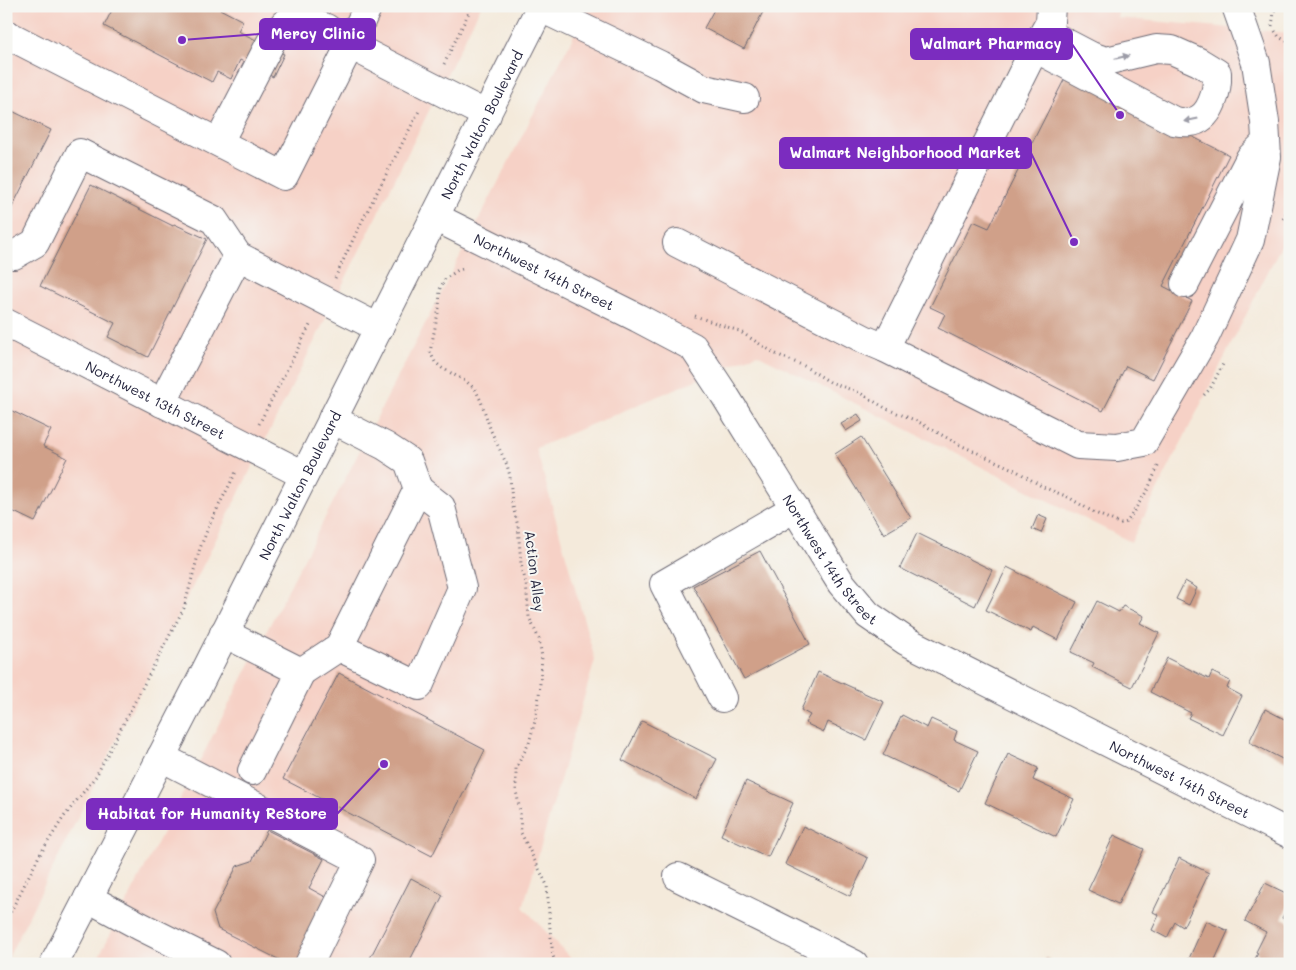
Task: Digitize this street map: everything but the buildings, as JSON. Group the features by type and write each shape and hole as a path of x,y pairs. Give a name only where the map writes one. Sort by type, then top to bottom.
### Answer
{"street":[{"path":"6,34 284,176 368,6"},
{"path":"885,348 1050,22 1051,6"},
{"path":"678,243 866,340 1078,445 1117,447 1144,442 1205,337 1250,240 1267,157 1265,122 1256,63 1236,6"},
{"path":"541,7 660,65 704,89 745,98"},
{"name":"North Walton Boulevard","path":"54,964 541,7"},
{"path":"219,142 273,38 285,23 300,19 326,28 350,45 486,115"},
{"path":"1040,40 1106,61 1156,49 1172,50 1199,62 1217,73 1218,87 1211,104 1202,118 1191,122 1174,121 1040,40"},
{"path":"1184,284 1250,158 1266,142"},
{"path":"9,260 34,243 80,153 214,220 238,256 379,328"},
{"name":"Northwest 14th Street","path":"435,217 638,318 692,347 724,394 840,583 868,615 906,641 1290,834"},
{"path":"162,403 238,256"},
{"name":"Northwest 13th Street","path":"6,323 304,475"},
{"path":"332,419 385,446 408,461 418,489 441,508 462,588 419,686 339,648"},
{"path":"252,771 301,672 339,648 418,489"},
{"path":"722,698 664,584 794,508"},
{"path":"224,633 301,672"},
{"path":"161,757 360,860 309,964"},
{"path":"678,877 854,964"},
{"path":"88,898 216,964"}],"path":[{"path":"1275,6 1272,28 1279,37 1290,43"},
{"name":"Action Alley","path":"462,269 445,279 440,289 439,308 430,352 435,362 442,368 467,382 475,389 510,476 512,503 518,526 521,564 526,583 529,617 539,638 542,657 540,696 529,742 516,768 516,790 520,810 521,833 547,885 550,929 556,964"}],"shaded area":[{"path":"6,6 481,6 6,962"},
{"path":"589,6 1119,6 1117,18 1290,33 1290,228 1131,542 757,354 536,448 595,660 523,907 576,964 95,964"}],"place":[{"name":"Mercy Clinic","path":"182,40"},
{"name":"Walmart Pharmacy","path":"1120,115"},
{"name":"Walmart Neighborhood Market","path":"1074,242"},
{"name":"Habitat for Humanity ReStore","path":"384,764"}]}
